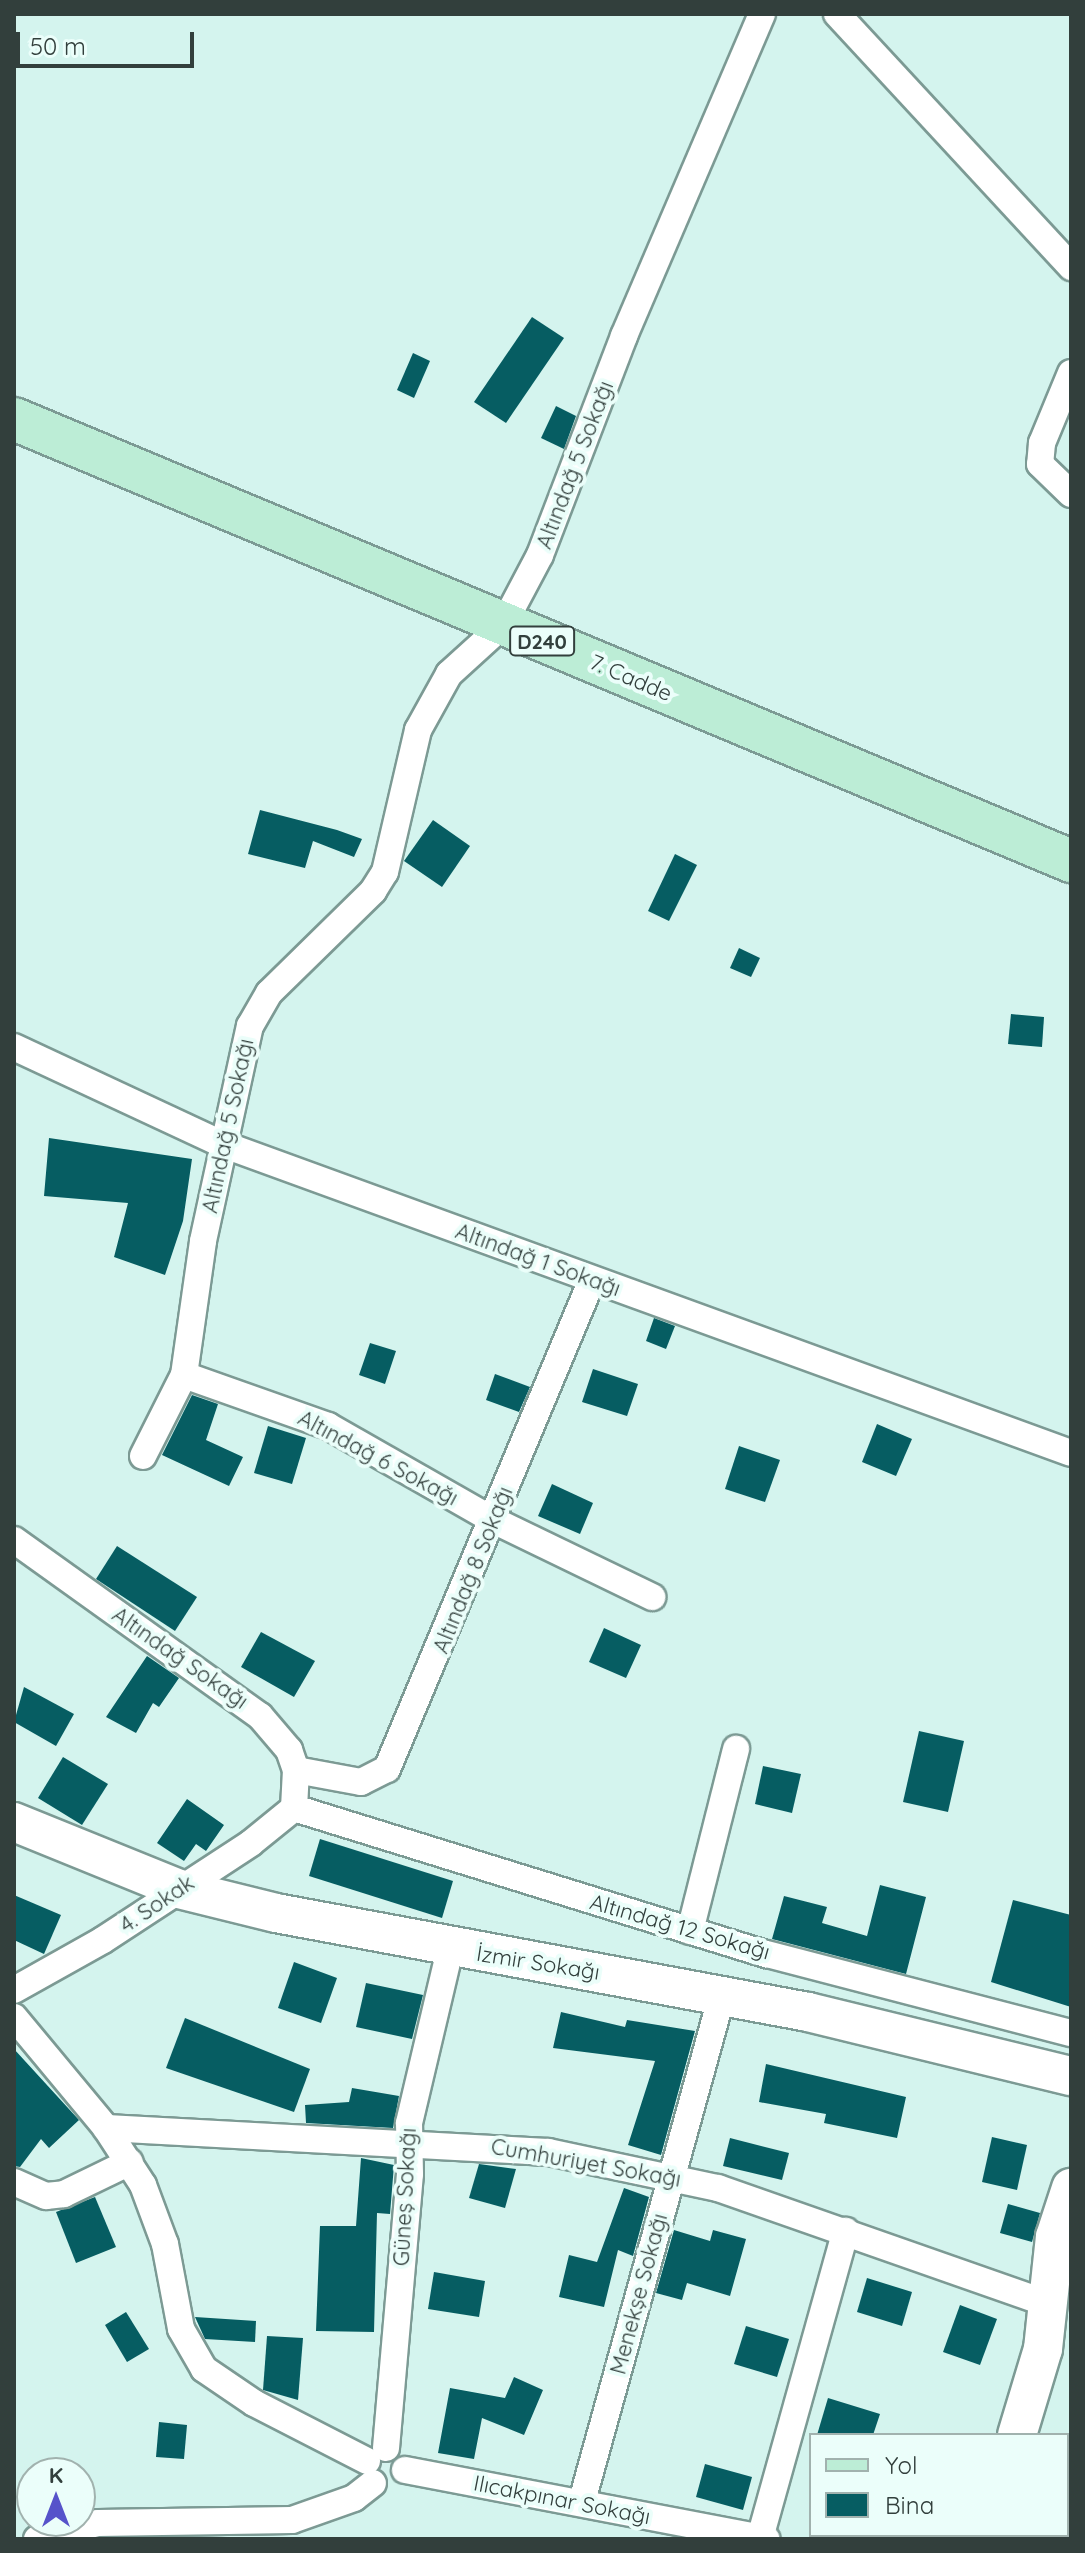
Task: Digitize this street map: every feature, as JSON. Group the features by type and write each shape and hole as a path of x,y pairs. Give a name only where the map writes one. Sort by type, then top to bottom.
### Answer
{"main road":[{"name":"7. Cadde","path":"14,419 1071,861"}],"street":[{"name":"Altındağ 5 Sokağı","path":"143,1456 184,1375 222,1144 242,1049 258,1009 373,891 385,872 418,730 449,674 503,625 576,475 624,336 762,14"},
{"path":"837,14 1071,267"},
{"path":"1071,373 1042,443 1040,464 1071,494"},
{"name":"Altındağ 1 Sokağı","path":"14,1047 222,1144 1071,1453"},
{"name":"Altındağ 8 Sokağı","path":"296,1770 361,1782 387,1769 592,1280"},
{"name":"Altındağ 6 Sokağı","path":"184,1375 328,1426 493,1520 652,1597"},
{"name":"Altındağ Sokağı","path":"14,1540 234,1694 277,1734 296,1770"},
{"path":"690,1931 736,1749"},
{"path":"294,1808 296,1770"},
{"name":"Altındağ 12 Sokağı","path":"294,1808 690,1931 1071,2033"},
{"name":"4. Sokak","path":"14,1990 179,1889 294,1808"},
{"name":"İzmir Sokağı","path":"14,1822 179,1889 450,1949 722,1995 1071,2076"},
{"name":"Güneş Sokağı","path":"375,2464 411,2104 450,1949"},
{"name":"Menekşe Sokağı","path":"582,2501 722,1995"},
{"path":"14,2017 106,2128 130,2162 158,2221 181,2329 204,2369 254,2403 375,2464 354,2498 292,2520 98,2523 37,2539"},
{"name":"Cumhuriyet Sokağı","path":"106,2128 506,2147 671,2176 846,2231 1047,2303"},
{"path":"14,2182 46,2196 64,2194 130,2162"},
{"path":"1018,2433 1057,2353 1047,2303 1055,2237 1071,2188"},
{"path":"763,2538 846,2231"},
{"name":"Ilıcakpınar Sokağı","path":"375,2464 393,2486 405,2470 582,2501 763,2538"}],"building":[{"path":"532,317 564,338 506,423 474,402"},
{"path":"413,353 430,361 414,398 397,390"},
{"path":"556,406 576,416 564,449 541,438"},
{"path":"260,810 362,839 354,857 313,841 305,868 248,854"},
{"path":"433,820 470,846 442,887 404,861"},
{"path":"675,854 697,865 669,921 648,911"},
{"path":"739,948 760,958 751,977 730,968"},
{"path":"1011,1014 1044,1017 1042,1047 1008,1044"},
{"path":"49,1138 192,1159 183,1221 165,1275 114,1257 128,1203 44,1196"},
{"path":"654,1318 675,1326 666,1349 646,1341"},
{"path":"370,1343 396,1351 385,1384 359,1375"},
{"path":"593,1369 638,1384 627,1416 582,1402"},
{"path":"495,1374 530,1387 519,1412 486,1400"},
{"path":"192,1395 218,1404 206,1440 243,1457 229,1486 162,1455"},
{"path":"877,1424 912,1439 896,1476 862,1462"},
{"path":"268,1426 306,1438 292,1484 254,1473"},
{"path":"739,1446 780,1460 765,1502 725,1489"},
{"path":"552,1484 593,1503 580,1534 538,1516"},
{"path":"117,1546 197,1597 175,1631 96,1579"},
{"path":"604,1628 641,1645 626,1678 589,1662"},
{"path":"261,1632 315,1661 294,1697 241,1667"},
{"path":"147,1656 179,1678 159,1707 153,1703 136,1733 106,1717"},
{"path":"24,1687 74,1714 56,1746 14,1722"},
{"path":"919,1731 964,1741 948,1812 903,1802"},
{"path":"63,1757 108,1784 82,1825 38,1798"},
{"path":"763,1766 801,1774 792,1813 755,1804"},
{"path":"187,1799 224,1825 206,1851 196,1844 184,1861 157,1843"},
{"path":"320,1839 453,1881 442,1918 309,1876"},
{"path":"880,1885 926,1897 906,1974 772,1939 784,1896 827,1907 822,1923 867,1936"},
{"path":"14,1895 61,1915 44,1954 14,1940"},
{"path":"1013,1900 1071,1915 1071,2007 991,1982"},
{"path":"294,1962 337,1978 321,2023 278,2008"},
{"path":"366,1983 423,1995 412,2039 356,2027"},
{"path":"561,2012 625,2027 627,2020 695,2031 661,2155 628,2145 655,2061 553,2048"},
{"path":"185,2018 310,2069 294,2112 166,2068"},
{"path":"14,2049 79,2120 49,2148 41,2139 20,2167 14,2166"},
{"path":"766,2064 906,2097 897,2138 824,2123 826,2114 759,2102"},
{"path":"352,2088 399,2096 393,2128 306,2123 305,2105 349,2102"},
{"path":"992,2137 1027,2145 1017,2190 982,2182"},
{"path":"730,2138 789,2153 782,2180 723,2166"},
{"path":"361,2158 394,2165 390,2214 377,2213 374,2332 316,2331 320,2226 356,2226"},
{"path":"479,2164 516,2169 505,2208 469,2198"},
{"path":"624,2188 649,2197 633,2256 618,2250 604,2307 559,2297 569,2255 597,2262"},
{"path":"95,2197 116,2247 76,2263 56,2212"},
{"path":"1008,2204 1040,2213 1032,2242 1000,2233"},
{"path":"674,2230 710,2241 713,2230 746,2239 730,2296 687,2283 682,2300 656,2293"},
{"path":"434,2272 485,2281 479,2317 428,2309"},
{"path":"867,2278 912,2292 902,2326 857,2312"},
{"path":"960,2305 997,2319 980,2365 943,2352"},
{"path":"126,2312 149,2349 127,2362 105,2325"},
{"path":"195,2317 256,2321 255,2342 205,2339"},
{"path":"746,2326 789,2339 777,2377 734,2364"},
{"path":"267,2336 303,2338 298,2400 263,2390"},
{"path":"514,2377 543,2390 524,2435 482,2418 474,2459 438,2453 450,2388 505,2398"},
{"path":"828,2398 880,2414 874,2433 818,2433"},
{"path":"159,2422 187,2425 184,2459 156,2457"},
{"path":"705,2464 752,2477 743,2510 696,2497"}]}
